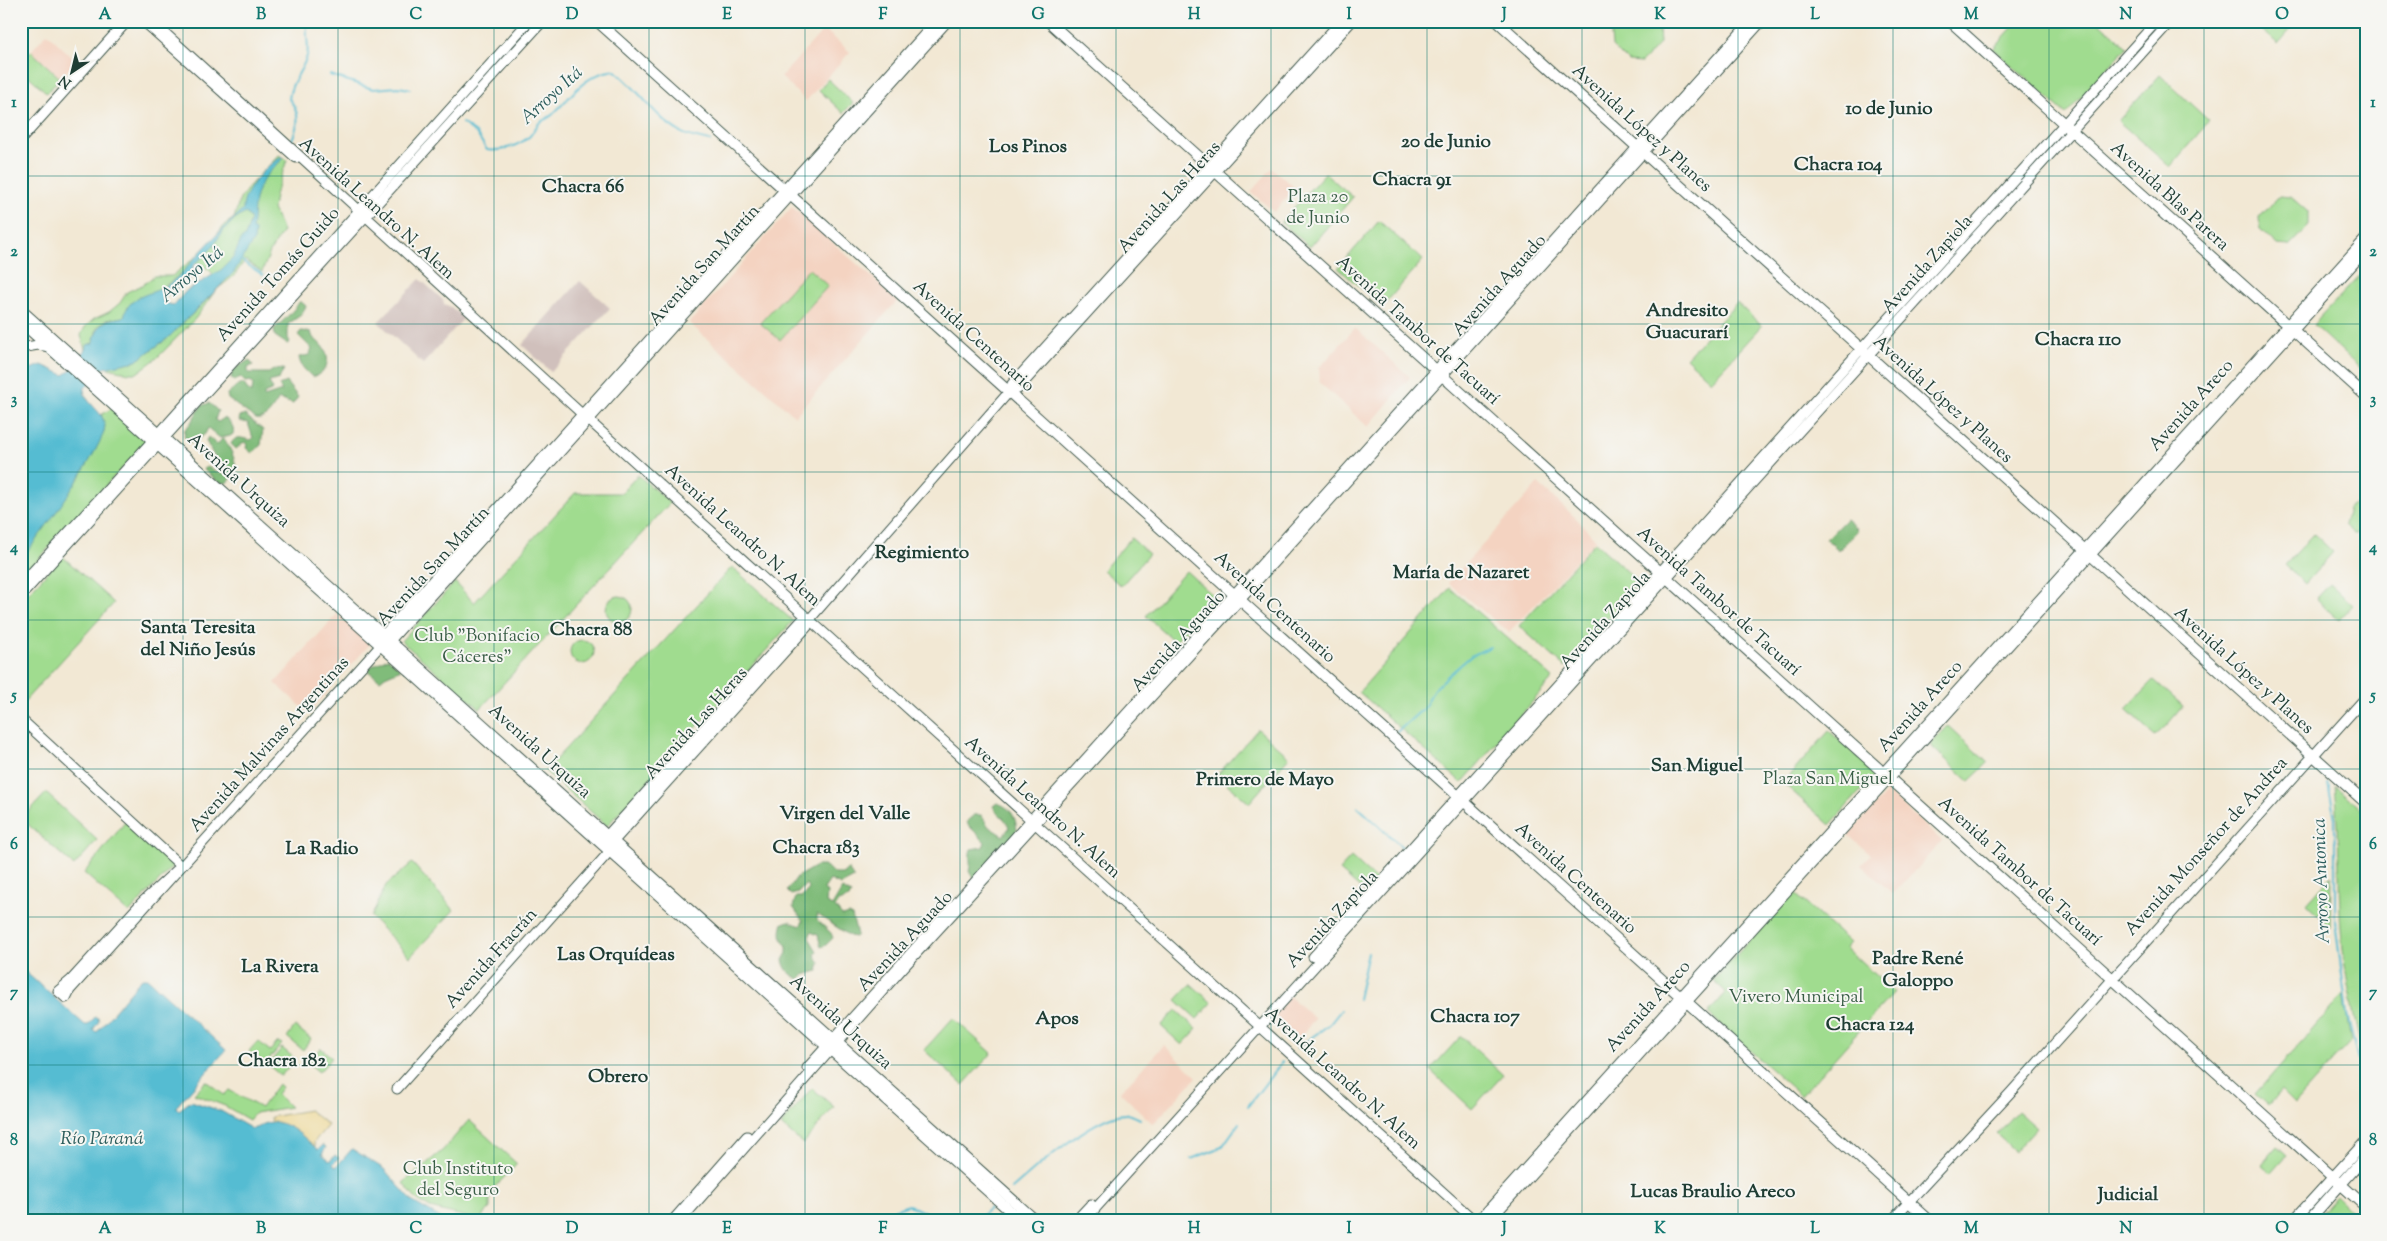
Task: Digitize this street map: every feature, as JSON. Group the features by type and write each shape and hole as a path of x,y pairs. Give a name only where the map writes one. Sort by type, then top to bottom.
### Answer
{"main road":[{"path":"21,139 128,21"},
{"name":"Avenida Leandro N. Alem","path":"142,21 289,148"},
{"name":"Avenida Leandro N. Alem","path":"152,21 584,417 1474,1220"},
{"name":"Avenida Tomás Guido","path":"362,214 529,21"},
{"name":"Avenida Tomás Guido","path":"159,439 362,214 543,21"},
{"name":"Avenida Centenario","path":"597,21 1929,1220"},
{"name":"Avenida San Martín","path":"788,192 937,21"},
{"name":"Avenida San Martín","path":"385,640 788,192 948,21"},
{"name":"Avenida Tambor de Tacuarí","path":"1048,21 2366,1206"},
{"name":"Avenida Las Heras","path":"608,842 807,627 810,620 1009,392 1018,389 1341,21"},
{"name":"Avenida Las Heras","path":"1212,169 1352,21"},
{"name":"Avenida López y Planes","path":"1497,21 2366,803"},
{"name":"Avenida Aguado","path":"1640,150 1751,21"},
{"name":"Avenida Aguado","path":"673,1220 1439,373 1489,314 1762,21"},
{"name":"Avenida Blas Parera","path":"1950,21 2366,396"},
{"name":"Avenida Zapiola","path":"2068,128 2157,21"},
{"name":"Avenida Zapiola","path":"1076,1220 2068,128 2171,21"},
{"name":"Avenida Areco","path":"1490,1220 1684,999 2290,328 2366,238"},
{"name":"Avenida Areco","path":"2290,328 2366,250"},
{"name":"Avenida Urquiza","path":"21,310 72,360 159,439 385,640 832,1044 1020,1220"},
{"name":"Avenida Urquiza","path":"22,326 50,347 72,360"},
{"path":"21,348 38,345 50,347"},
{"path":"21,584 159,439"},
{"path":"21,596 159,439"},
{"name":"Avenida Malvinas Argentinas","path":"181,866 142,902 58,991 66,998 70,990 385,640"},
{"name":"Avenida Monseñor de Andrea","path":"1892,1220 2366,697"},
{"path":"21,719 181,866"},
{"name":"Avenida Fracrán","path":"397,1089 608,842"},
{"name":"Avenida Areco","path":"1479,1220 1684,999"},
{"name":"Avenida Zapiola","path":"1085,1220 1256,1024"},
{"name":"Avenida Aguado","path":"681,1220 832,1044"},
{"name":"Avenida Urquiza","path":"832,1044 1035,1220"},
{"path":"2308,1220 2366,1141"},
{"path":"2294,1220 2366,1156"}],"shaded area":[{"path":"824,29 850,52 806,101 781,77"},
{"path":"47,33 76,61 61,78 31,51"},
{"path":"1272,168 1295,188 1274,212 1251,192"},
{"path":"792,207 898,300 795,416 689,323"},
{"path":"420,279 443,300 444,304 451,307 464,318 423,364 378,322"},
{"path":"580,281 610,308 551,372 522,345"},
{"path":"1355,328 1410,377 1368,427 1320,383 1319,368"},
{"path":"1538,484 1576,518 1596,540 1509,632 1448,583"},
{"path":"338,613 371,643 308,713 275,683"},
{"path":"1887,792 1942,841 1893,894 1861,865 1871,855 1848,835"},
{"path":"1289,996 1315,1019 1294,1043 1268,1020"},
{"path":"1164,1045 1197,1077 1153,1124 1120,1092"}],"green space":[{"path":"1623,21 1650,21 1659,30 1660,43 1641,63 1628,62 1612,46 1611,35"},
{"path":"2018,21 2098,21 2127,47 2066,114 1993,49"},
{"path":"2252,21 2298,21 2278,44"},
{"path":"31,51 60,78 47,93 21,69 21,62"},
{"path":"2160,75 2209,121 2170,167 2118,121"},
{"path":"828,79 853,103 843,113 819,90"},
{"path":"279,155 287,160 275,195 273,209 283,231 271,250 262,272 245,260 234,276 220,287 223,284 208,269 195,263 124,317 106,320 97,328 93,343 87,345 85,350 81,335 85,327 94,319 109,312 120,303 127,292 144,284 154,276 172,276 208,247 224,225 234,218 240,199 250,185"},
{"name":"Plaza 20 de Junio","path":"1325,173 1353,197 1310,247 1281,222"},
{"path":"2279,196 2291,197 2308,212 2308,226 2289,246 2277,245 2260,229 2259,218"},
{"path":"1379,221 1423,260 1382,307 1338,268"},
{"path":"809,269 828,286 780,340 760,323"},
{"path":"2366,269 2366,374 2313,325"},
{"path":"214,293 195,319 157,358 137,373 104,367 136,361 168,338"},
{"path":"300,301 306,306 301,315 288,324 288,338 290,342 287,344 275,336 274,329 291,313"},
{"path":"1737,303 1762,326 1711,381 1686,358"},
{"path":"301,331 311,332 313,338 323,347 326,353 327,364 325,369 313,377 304,368 299,357 309,355 312,349 298,335"},
{"path":"249,360 253,365 248,368 248,373 269,373 273,370 284,369 279,379 269,382 273,390 264,394 264,397 282,391 279,385 286,382 298,397 293,404 279,399 267,416 256,419 228,399 227,394 239,384 244,384 249,392 252,392 253,384 251,381 245,382 240,377 235,381 231,378 233,370"},
{"path":"209,403 218,411 215,420 218,422 224,418 232,424 233,434 220,438 208,428 205,434 192,443 184,437 185,429 201,406"},
{"path":"112,408 147,441 21,578 21,559 80,477 104,432 104,422 101,415"},
{"path":"245,415 263,430 261,445 252,453 246,448 247,444 244,442 236,449 231,444 237,438 251,440 253,438 248,423 239,421 240,416"},
{"path":"208,437 217,445 222,439 225,440 231,451 235,468 231,478 226,483 219,483 203,469 207,467 222,474 225,473 226,468 214,456 206,441"},
{"name":"Club \"Bonifacio Cáceres\"","path":"638,475 670,503 480,709 401,641 455,582 474,603 575,493 621,493"},
{"path":"2354,505 2366,516 2366,523 2357,534 2354,534 2344,525 2348,508"},
{"path":"1846,519 1858,530 1839,550 1826,539"},
{"path":"2314,534 2333,552 2305,584 2285,565"},
{"path":"1131,538 1149,554 1121,586 1103,570"},
{"path":"1595,542 1639,582 1565,667 1519,626"},
{"path":"62,556 114,603 21,705 21,601"},
{"path":"732,567 793,621 607,826 545,771"},
{"path":"1186,571 1215,597 1175,642 1146,616"},
{"path":"2330,584 2353,605 2339,620 2316,599"},
{"path":"1450,588 1553,678 1462,783 1359,692"},
{"path":"619,596 628,600 632,609 628,618 619,622 610,618 606,609 610,600"},
{"path":"582,640 591,643 594,652 591,661 582,664 573,661 570,652 573,643"},
{"path":"388,658 401,669 380,680 368,671 370,667"},
{"path":"2154,680 2183,706 2155,736 2126,709"},
{"path":"1948,726 1988,763 1969,781 1930,745"},
{"path":"1258,729 1289,757 1249,803 1217,775"},
{"name":"Plaza San Miguel","path":"1829,731 1877,773 1830,825 1783,783"},
{"path":"2335,786 2366,813 2366,1068 2344,957"},
{"path":"46,793 97,840 74,866 22,819"},
{"path":"997,803 1010,810 1016,822 1017,832 978,878 971,875 969,871 970,852 971,849 983,847 985,842 968,825 967,821 974,815 981,815 989,827 1003,836 1009,828 993,806"},
{"path":"126,821 174,865 129,913 84,873"},
{"path":"1351,857 1376,880 1365,893 1339,870"},
{"path":"412,863 454,910 410,957 371,917 386,885"},
{"path":"816,866 826,866 834,874 842,874 848,869 854,878 841,885 830,880 824,889 827,893 826,903 832,906 842,889 851,894 849,898 838,902 835,907 842,916 848,914 852,916 857,935 855,937 850,936 817,914 817,920 831,933 833,938 821,947 818,935 811,932 809,938 817,951 815,955 820,963 818,971 804,975 799,979 788,971 785,966 783,960 787,953 787,946 782,938 781,929 783,923 789,921 800,926 803,921 793,907 796,897 802,897 809,889 806,884 798,893 791,895 787,891 797,877"},
{"path":"2331,876 2330,927 2306,904"},
{"name":"Vivero Municipal","path":"1793,892 1850,943 1845,948 1894,992 1801,1096 1708,1013 1726,993 1713,981"},
{"path":"1191,984 1212,1003 1197,1019 1176,1000"},
{"path":"2343,995 2351,1041 2294,1104 2281,1091 2268,1106 2255,1094"},
{"path":"1176,1010 1197,1029 1182,1045 1161,1026"},
{"path":"953,1018 992,1053 963,1085 924,1050"},
{"path":"295,1026 311,1039 303,1050 287,1037"},
{"path":"1461,1036 1503,1075 1472,1109 1430,1070"},
{"path":"258,1041 270,1051 278,1042 282,1044 265,1064 249,1051"},
{"path":"282,1048 295,1059 281,1076 268,1065"},
{"path":"321,1048 332,1058 319,1072 308,1063"},
{"path":"206,1081 224,1095 229,1090 261,1108 278,1084 282,1087 277,1094 290,1107 255,1113 249,1120 225,1106 194,1094"},
{"path":"812,1088 834,1107 803,1144 781,1125"},
{"path":"2017,1111 2036,1128 2015,1151 1996,1134"},
{"name":"Club Instituto del Seguro","path":"469,1120 517,1164 490,1192 490,1208 479,1220 430,1208 415,1198 403,1183 443,1150"},
{"path":"2277,1146 2287,1155 2271,1173 2261,1164"},
{"path":"2336,1196 2360,1220 2315,1220"}],"sand":[{"path":"309,1110 328,1125 314,1142 315,1147 293,1129 272,1123 271,1117"}],"water":[{"path":"282,156 284,158 270,172 259,188 254,207 252,229 255,231 254,240 234,272 168,338 136,361 104,368 84,389 87,398 104,420 105,425 102,436 95,452 69,493 21,559 21,372 42,365 64,375 72,369 87,345 93,343 100,326 111,319 124,317 126,309 136,299 173,281 243,210 245,198 256,180","holes":["246,213 251,219 245,237 242,238 233,258 221,270 186,291 174,305 164,303 162,299 174,289 180,287 183,281 190,279 193,266 211,249 223,231 236,218"]},
{"name":"Río Paraná","path":"21,968 85,1025 88,1025 95,1017 98,1018 99,1021 93,1030 97,1032 142,978 147,978 226,1050 176,1107 179,1110 191,1101 221,1111 252,1129 267,1123 281,1123 295,1130 318,1150 323,1145 326,1147 322,1154 330,1161 335,1155 339,1158 333,1164 336,1167 352,1149 384,1169 413,1202 444,1220 21,1220"}],"waterway":[{"name":"Arroyo Itá","path":"290,144 297,126 297,115 289,99 307,56 308,21"},
{"name":"Arroyo Itá","path":"462,123 476,133 487,150 509,147 520,143 530,136 539,123 552,115 586,81 594,76 614,70 671,126 687,135 710,141"},
{"name":"Arroyo Itá","path":"330,75 373,89 398,87 410,89"},
{"path":"242,261 263,275"},
{"path":"1397,732 1424,708 1434,689 1449,675 1471,656 1490,647"},
{"name":"Arroyo Antonica","path":"2328,784 2335,818 2335,921 2347,1014 2366,1094"},
{"path":"1358,807 1404,849"},
{"path":"1358,999 1368,952"},
{"path":"1297,1048 1330,1024 1341,1010"},
{"path":"1248,1106 1282,1062"},
{"path":"1012,1189 1066,1144 1099,1122 1113,1116 1126,1114 1140,1119"},
{"path":"1191,1159 1222,1147 1239,1123"},
{"path":"867,1220 909,1205 940,1220"},
{"path":"977,1220 990,1208"}],"district":[{"name":"10 de Junio","path":"1889,109"},
{"name":"20 de Junio","path":"1446,142"},
{"name":"Los Pinos","path":"1028,147"},
{"name":"Chacra 104","path":"1838,165"},
{"name":"Chacra 91","path":"1412,180"},
{"name":"Chacra 66","path":"583,187"},
{"name":"Andresito Guacurarí","path":"1687,322"},
{"name":"Chacra 110","path":"2078,340"},
{"name":"Regimiento","path":"922,553"},
{"name":"María de Nazaret","path":"1461,573"},
{"name":"Chacra 88","path":"591,630"},
{"name":"Santa Teresita del Niño Jesús","path":"198,639"},
{"name":"San Miguel","path":"1697,766"},
{"name":"Primero de Mayo","path":"1265,780"},
{"name":"Virgen del Valle","path":"845,814"},
{"name":"Chacra 183","path":"816,848"},
{"name":"La Radio","path":"322,849"},
{"name":"Las Orquídeas","path":"616,955"},
{"name":"La Rivera","path":"280,967"},
{"name":"Padre René Galoppo","path":"1918,970"},
{"name":"Chacra 107","path":"1475,1017"},
{"name":"Apos","path":"1057,1019"},
{"name":"Chacra 124","path":"1870,1025"},
{"name":"Chacra 182","path":"282,1061"},
{"name":"Obrero","path":"618,1077"},
{"name":"Lucas Braulio Areco","path":"1713,1192"},
{"name":"Judicial","path":"2128,1195"}]}
